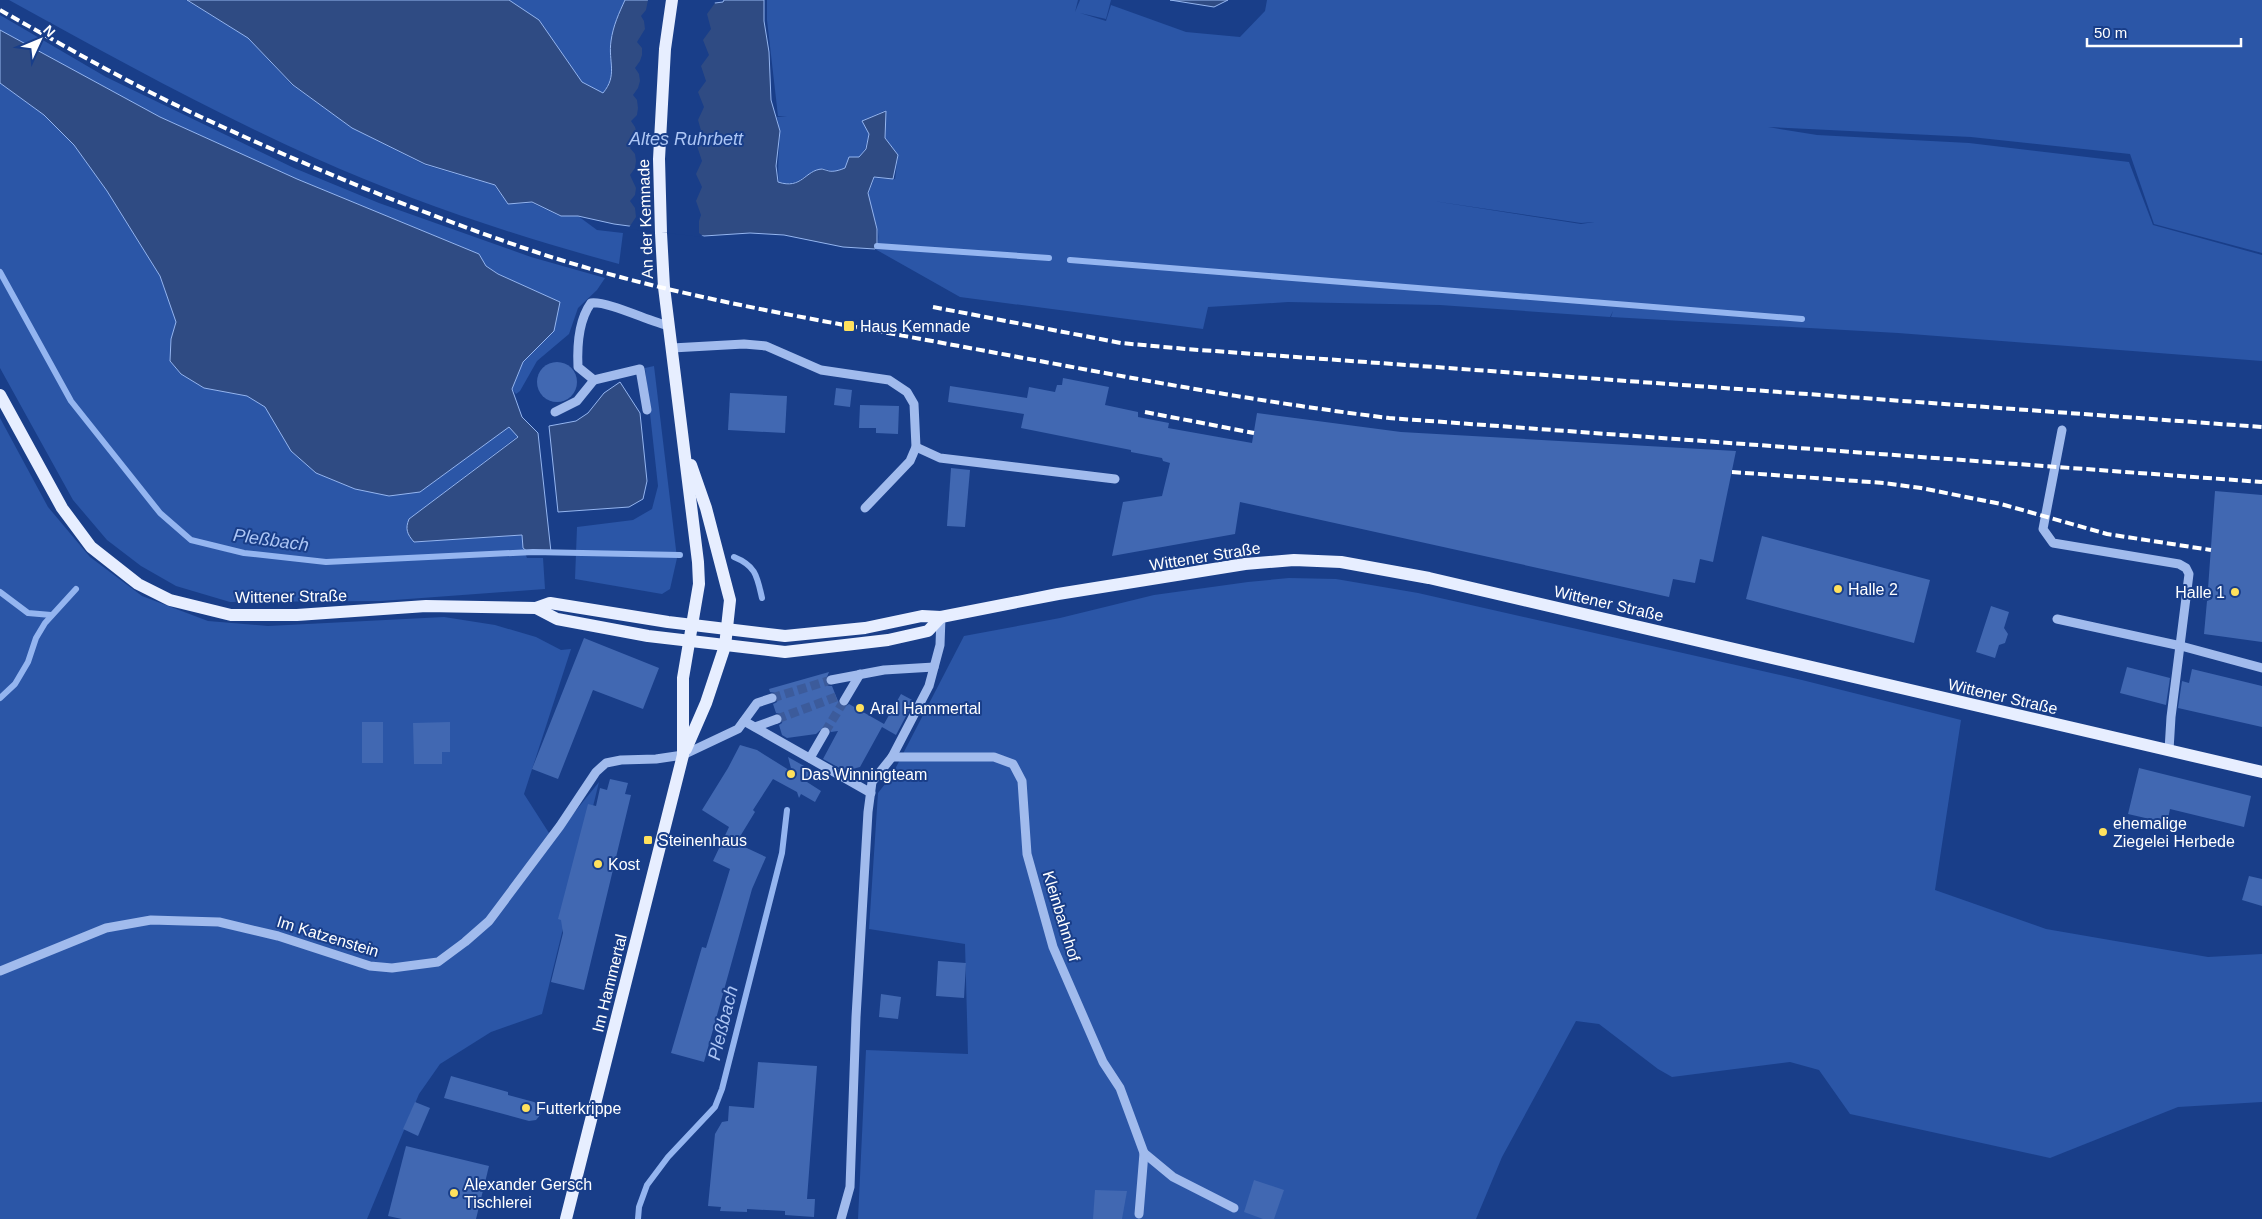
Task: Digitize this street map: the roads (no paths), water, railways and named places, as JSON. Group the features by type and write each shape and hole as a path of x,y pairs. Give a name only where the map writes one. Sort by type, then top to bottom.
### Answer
{"main road":[{"name":"An der Kemnade","path":"672,0 665,49 659,159 661,233 669,326 698,562 699,584 691,625"},
{"name":"Wittener Straße","path":"0,395 62,508 91,547 138,584 170,600 231,615 297,615 426,606 536,608 550,603 691,625 786,636 865,628 922,616 942,617 1058,594 1245,564 1294,560 1341,562 1429,578 2031,720 2262,772"},
{"name":"An der Kemnade","path":"686,453 706,508 723,568 730,600 728,628"},
{"name":"Wittener Straße","path":"536,608 557,619 688,642 785,652 888,640 928,631 942,617"},
{"path":"688,642 691,625"},
{"path":"725,646 728,628"},
{"name":"Im Hammertal","path":"683,755 683,678 688,642"},
{"name":"Im Hammertal","path":"566,1219 683,755 706,703 725,646"}],"street":[{"path":"594,380 578,368 577,346 584,312 590,303 600,302 650,321 669,326"},
{"path":"672,348 744,344 766,346 821,370 890,380 907,392 914,404 916,447 910,461 865,508"},
{"path":"555,412 577,401 594,380 640,369 647,410"},
{"path":"2062,430 2043,529 2053,543 2178,564 2186,568 2189,574 2171,716 2169,750"},
{"path":"916,447 940,458 1115,479"},
{"path":"2187,593 2207,595"},
{"path":"841,1219 850,1187 856,1007 872,782 892,757 929,686 940,645 942,617"},
{"path":"2057,619 2181,646 2262,668"},
{"path":"831,680 884,670 934,667"},
{"path":"843,698 860,674"},
{"path":"772,698 757,703 744,721 871,793"},
{"path":"755,727 777,718"},
{"name":"Im Katzenstein","path":"0,971 106,928 150,920 219,922 278,936 370,966 392,968 438,962 489,921 560,826 596,772 606,763 683,755 738,729 744,721"},
{"path":"810,758 825,732"},
{"name":"Kleinbahnhof","path":"892,757 994,757 1013,764 1022,781 1027,854 1053,947 1103,1062 1120,1088 1144,1153 1139,1214"},
{"path":"1144,1153 1173,1177 1234,1208"}],"water":[{"name":"Altes Ruhrbett","path":"187,0 509,0 539,20 582,82 603,93 608,86 612,68 610,49 613,30 625,0 709,0 715,3 723,2 724,0 764,0 771,100 780,131 776,166 778,182 786,184 798,182 816,170 833,171 845,168 849,157 859,157 866,149 869,134 862,121 886,111 885,138 898,155 893,179 874,177 868,193 877,229 877,246 875,249 843,247 784,235 750,233 704,236 614,224 578,216 561,216 532,202 508,204 495,185 425,164 352,128 293,85 248,38"},
{"path":"1170,0 1228,0 1214,7"},
{"path":"0,30 160,117 297,179 479,254 486,266 498,274 560,302 554,331 523,362 512,389 522,417 538,433 551,552 528,552 523,548 522,535 414,542 407,531 409,519 518,437 509,427 420,492 389,496 355,489 316,473 291,451 265,407 247,396 204,388 181,374 170,361 171,339 176,322 160,276 107,191 74,145 44,115 0,83"},
{"path":"620,382 640,413 647,481 643,499 629,507 558,512 549,426 576,421 588,413 604,393"}],"waterway":[{"path":"877,246 1049,258"},
{"path":"1070,260 1802,319"},
{"name":"Pleßbach","path":"0,272 71,401 160,513 191,540 244,553 326,562 533,552 680,555"},
{"name":"Pleßbach","path":"734,557 751,568 759,584 762,598"},
{"path":"0,698 15,684 28,662 36,638 45,623 76,589"},
{"path":"0,592 28,613 51,615"},
{"name":"Pleßbach","path":"638,1219 639,1207 647,1185 668,1157 715,1107 722,1089 782,853 787,810"}],"tunnel":[{"path":"772,698 831,680"},
{"path":"777,719 836,697"},
{"path":"825,732 844,701"}],"railway":[{"path":"0,10 175,105 283,154 365,188 449,221 584,267 739,305 1168,384 1278,403 1389,418 2262,482"},
{"path":"933,307 1121,343 1186,349 2262,427"},
{"path":"1145,412 1254,433"},
{"path":"1732,472 1884,483 1921,488 2001,504 2107,534 2211,550"}],"place":[{"name":"Haus Kemnade","path":"849,326"},
{"name":"Halle 2","path":"1838,589"},
{"name":"Halle 1","path":"2235,592"},
{"name":"Aral Hammertal","path":"860,708"},
{"name":"Das Winningteam","path":"791,774"},
{"name":"ehemalige Ziegelei Herbede","path":"2103,832"},
{"name":"Steinenhaus","path":"648,840"},
{"name":"Kost","path":"598,864"},
{"name":"Futterkrippe","path":"526,1108"},
{"name":"Alexander Gersch Tischlerei","path":"454,1193"}]}
